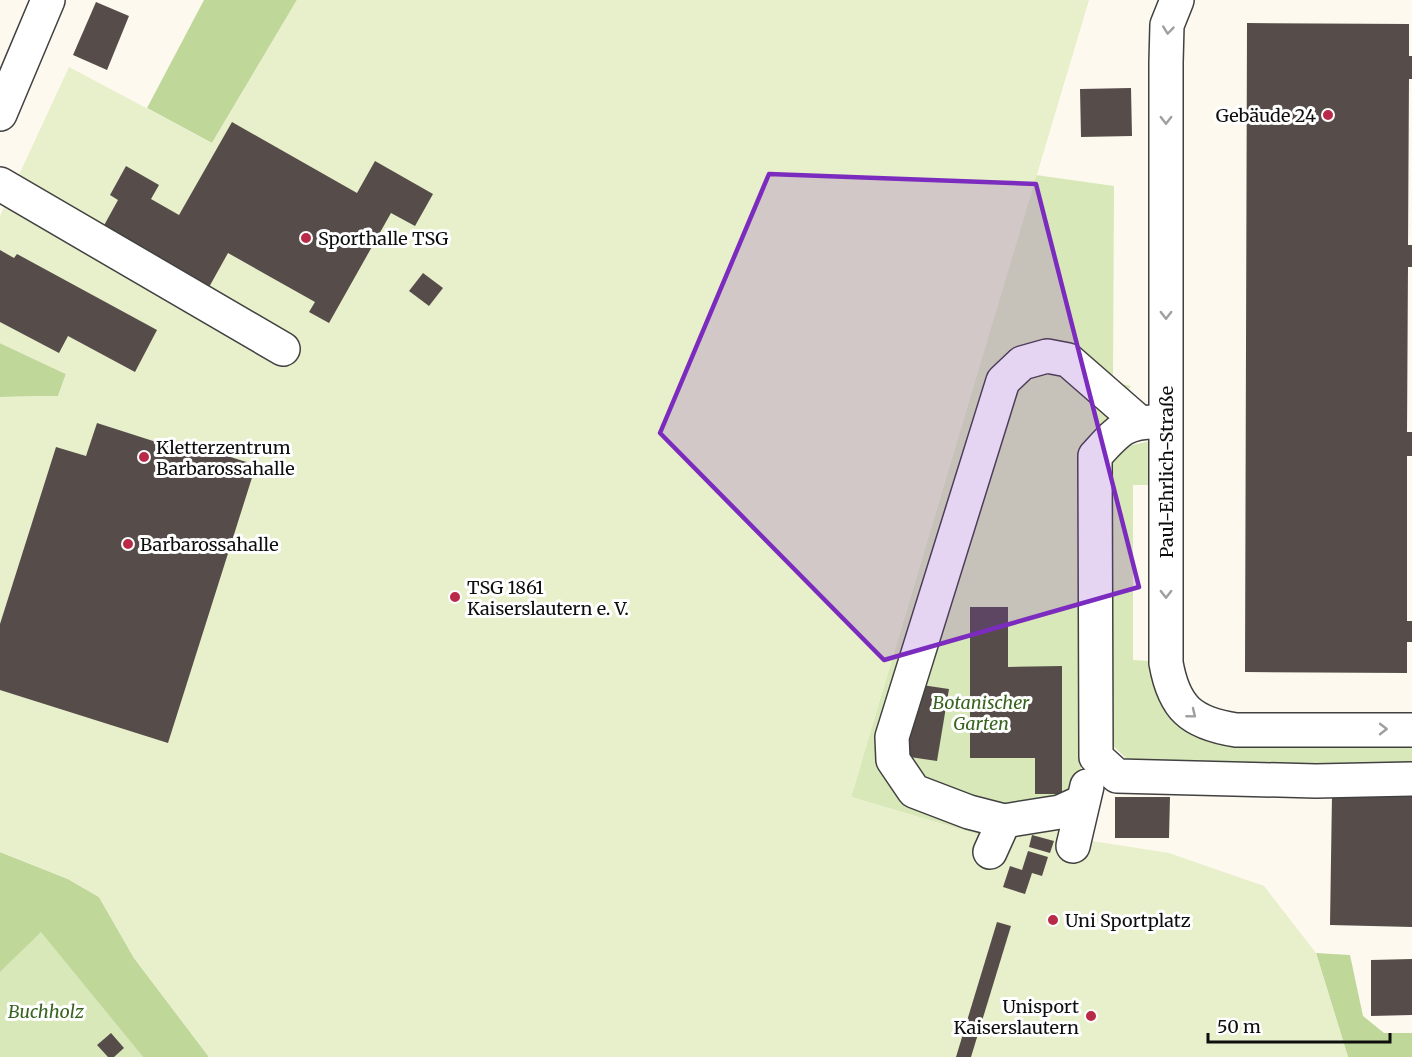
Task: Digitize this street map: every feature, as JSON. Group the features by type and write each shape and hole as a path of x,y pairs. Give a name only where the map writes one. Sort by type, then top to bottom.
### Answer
{"street":[{"path":"0,114 48,0"},
{"name":"Paul-Ehrlich-Straße","path":"1177,0 1167,25 1153,422 1166,663 1169,681 1177,700 1201,721 1216,727 1236,730 1412,730"},
{"path":"0,184 283,349"},
{"path":"1082,802 1060,812 1004,821 969,812 914,791 893,760 892,737 1003,381 1022,363 1047,356 1068,360 1153,422"},
{"path":"1073,846 1082,802 1096,757 1095,456 1118,431 1153,422"},
{"path":"1096,757 1117,776 1316,781 1412,779"},
{"path":"990,852 1004,821"}],"highlighted area":[{"path":"769,174 1036,184 1139,587 884,660 660,433"}],"green space":[{"path":"204,0 297,0 212,143 147,108"},
{"name":"TSG 1861 Kaiserslautern e. V.","path":"297,0 1089,0 851,797 986,837 1010,834 1090,814 1092,841 1169,853 1264,886 1316,953 1348,1057 209,1057 134,958 99,897 68,879 0,852 0,397 58,396 66,374 0,343 0,216 69,67 212,143"},
{"name":"Botanischer Garten","path":"1036,175 1114,186 1113,382 1131,386 1088,450 1083,478 1081,782 1063,803 986,837 851,797"},
{"path":"0,343 66,374 58,396 0,397"},
{"path":"1151,441 1150,485 1133,485 1133,660 1150,661 1155,690 1167,713 1190,732 1412,745 1412,771 1134,766 1105,738 1111,456 1132,445"},
{"path":"0,852 68,879 99,897 134,958 209,1057 143,1057 41,932 0,972"},
{"name":"Buchholz","path":"41,931 143,1057 0,1057 0,972"},
{"path":"1316,953 1350,955 1363,1016 1384,1033 1412,1033 1412,1057 1348,1057"}],"building":[{"path":"96,2 129,16 107,70 73,55"},
{"path":"1247,23 1409,24 1412,79 1409,79 1408,245 1412,245 1412,267 1408,267 1407,432 1412,432 1412,456 1407,456 1407,621 1412,621 1412,642 1407,642 1407,673 1245,672"},
{"path":"1131,88 1132,136 1081,137 1080,89"},
{"path":"232,122 357,193 375,161 433,194 415,226 391,213 329,323 309,312 315,302 228,253 208,289 102,229 118,200 110,195 126,166 159,185 151,199 179,215"},
{"path":"0,250 14,258 17,254 157,330 135,372 68,336 59,353 0,322"},
{"path":"423,273 443,288 429,306 409,291"},
{"name":"Barbarossahalle","path":"97,423 203,457 205,449 256,465 168,743 0,690 0,624 56,447 86,456"},
{"path":"970,607 1008,607 1008,667 1062,666 1062,794 1035,794 1035,758 970,758"},
{"path":"915,684 949,689 937,761 903,756"},
{"path":"1332,794 1412,795 1412,927 1330,925"},
{"path":"1115,797 1170,797 1169,838 1115,838"},
{"path":"1032,835 1054,841 1050,853 1029,847"},
{"path":"1028,851 1048,857 1042,876 1032,873 1025,894 1003,887 1010,866 1022,870"},
{"path":"997,922 1011,926 971,1057 956,1057"},
{"path":"1412,959 1412,1015 1371,1016 1371,960"},
{"path":"111,1033 124,1048 114,1057 108,1057 97,1045"}],"place":[{"name":"Gebäude 24","path":"1328,115"},
{"name":"Sporthalle TSG","path":"306,238"},
{"name":"Kletterzentrum Barbarossahalle","path":"144,457"},
{"name":"Barbarossahalle","path":"128,544"},
{"name":"TSG 1861 Kaiserslautern e. V.","path":"455,597"},
{"name":"Uni Sportplatz","path":"1053,920"},
{"name":"Unisport Kaiserslautern","path":"1091,1016"}]}
